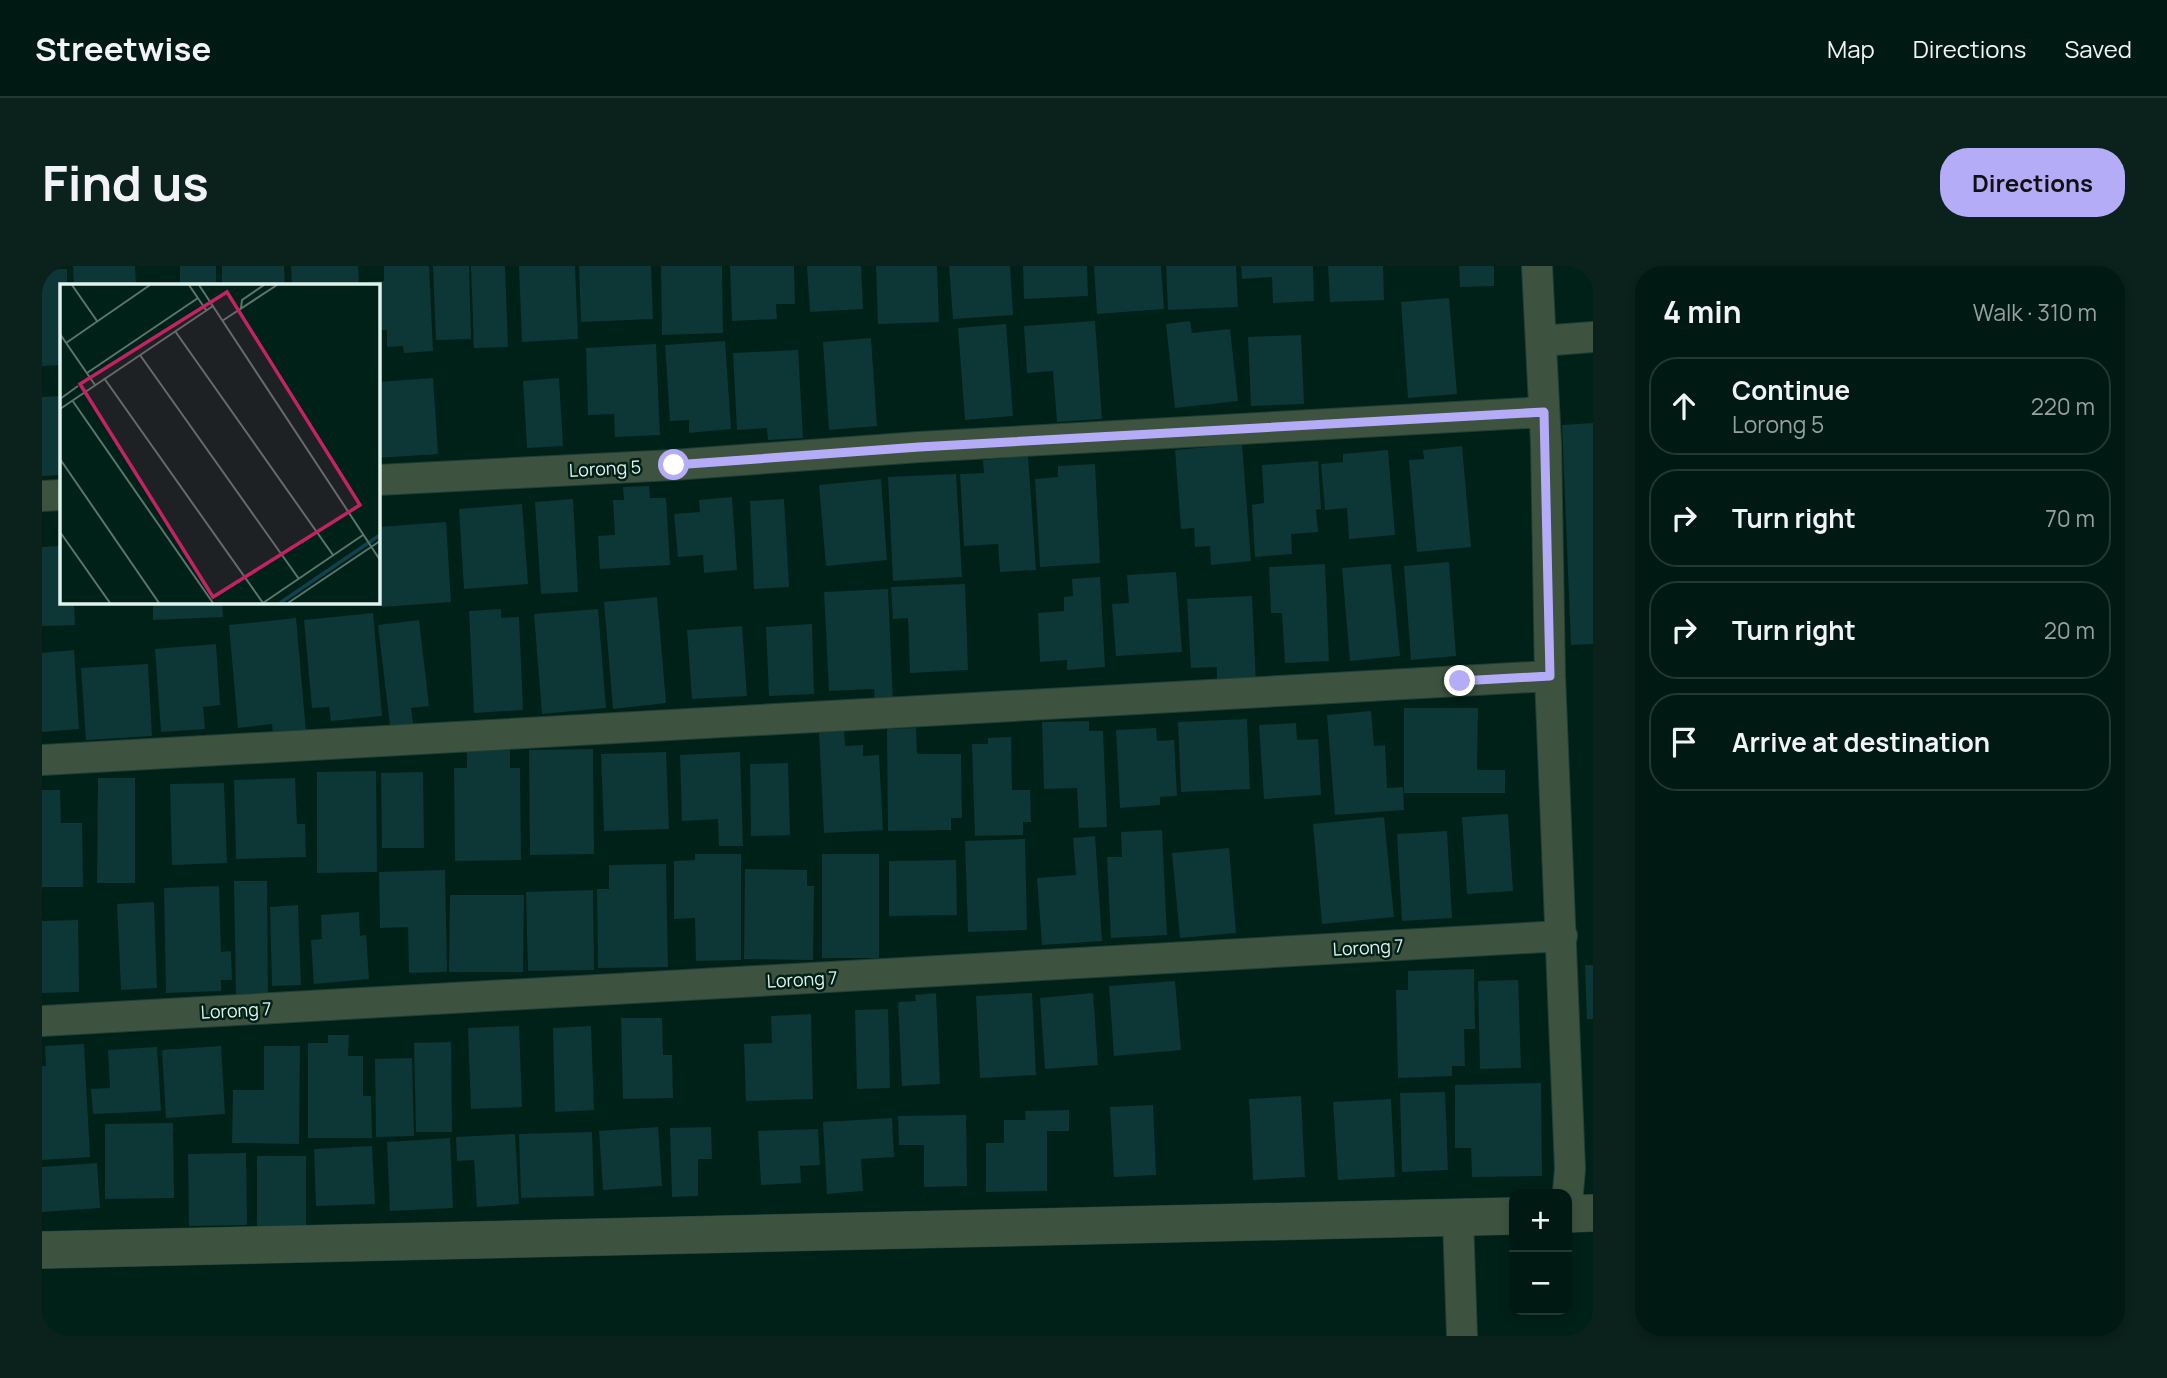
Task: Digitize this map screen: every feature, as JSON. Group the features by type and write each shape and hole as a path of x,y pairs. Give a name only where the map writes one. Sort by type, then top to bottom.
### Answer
{"street":[{"path":"1537,266 1544,412 1550,676 1562,936 1582,1168 1572,1191"},
{"path":"1541,341 1593,337"},
{"name":"Lorong 5","path":"380,480 674,465 933,446 1544,412"},
{"path":"42,496 60,495"},
{"path":"42,761 1550,676"},
{"name":"Lorong 7","path":"42,1021 1562,936"},
{"path":"1572,1214 1593,1213"},
{"path":"42,1250 1509,1216"},
{"path":"1458,1219 1462,1336"}],"building":[{"path":"73,266 135,266 136,284 74,284"},
{"path":"180,266 216,266 216,284 180,284"},
{"path":"222,266 284,266 285,284 222,284"},
{"path":"291,266 358,266 359,284 292,284"},
{"path":"384,266 429,266 433,351 404,353 403,346 387,347 387,330 380,330 380,284 365,284 384,281"},
{"path":"433,266 469,266 471,339 436,340"},
{"path":"471,266 505,266 508,347 474,348"},
{"path":"519,266 575,266 578,339 522,342"},
{"path":"579,266 651,266 653,319 581,322"},
{"path":"661,266 722,266 723,333 662,335"},
{"path":"730,266 794,266 795,304 776,304 777,319 732,321"},
{"path":"807,266 861,266 863,309 810,312"},
{"path":"876,266 937,266 939,322 878,324"},
{"path":"949,266 1010,266 1013,315 953,319"},
{"path":"1023,266 1087,266 1088,296 1024,299"},
{"path":"1094,266 1161,266 1164,309 1097,314"},
{"path":"1166,266 1236,266 1238,307 1168,310"},
{"path":"1241,266 1313,266 1314,301 1273,303 1272,277 1242,279"},
{"path":"1328,266 1383,266 1384,300 1330,302"},
{"path":"1459,266 1494,266 1494,286 1460,287"},
{"path":"42,269 67,269 67,284 60,284 60,365 42,366"},
{"path":"1449,298 1457,394 1408,398 1401,302"},
{"path":"1095,321 1102,419 1057,422 1053,371 1027,373 1024,326"},
{"path":"1190,321 1192,333 1230,329 1238,401 1175,408 1166,324"},
{"path":"1006,324 1013,416 965,420 958,328"},
{"path":"1301,335 1304,404 1251,406 1248,337"},
{"path":"871,338 877,426 829,430 823,342"},
{"path":"725,341 731,429 689,433 689,420 670,421 665,345"},
{"path":"656,344 660,435 615,437 614,414 588,415 586,348"},
{"path":"798,350 803,438 768,440 767,428 737,430 733,353"},
{"path":"433,378 438,454 380,458 380,382"},
{"path":"559,378 563,446 527,448 523,381"},
{"path":"60,396 60,475 42,476 42,397"},
{"path":"1593,423 1593,644 1571,645 1562,425"},
{"path":"1242,444 1251,561 1211,565 1210,546 1195,547 1194,528 1181,529 1175,450"},
{"path":"1462,446 1471,547 1417,552 1409,460 1424,459 1423,450"},
{"path":"1388,450 1395,535 1349,539 1347,508 1325,510 1321,464 1343,462 1343,454"},
{"path":"1028,456 1036,570 1000,572 998,544 964,546 960,474 984,473 983,460"},
{"path":"1318,461 1321,509 1316,510 1318,532 1291,534 1292,554 1255,557 1252,505 1264,503 1262,465"},
{"path":"1095,464 1100,563 1040,567 1035,479 1058,477 1058,466"},
{"path":"956,474 962,577 893,581 888,477"},
{"path":"881,479 887,560 826,566 819,485"},
{"path":"649,486 650,498 666,498 670,565 600,569 598,536 615,535 613,500 624,500 623,487"},
{"path":"732,497 737,570 704,573 703,555 678,557 674,514 700,512 699,500"},
{"path":"573,499 578,592 541,594 535,502"},
{"path":"784,499 789,587 754,589 750,501"},
{"path":"522,504 528,584 464,589 459,509"},
{"path":"446,522 451,602 382,607 380,527"},
{"path":"60,546 60,604 74,604 75,625 42,626 42,547"},
{"path":"1449,562 1456,656 1411,660 1404,566"},
{"path":"1325,564 1329,661 1285,663 1282,613 1271,613 1269,567"},
{"path":"1391,564 1400,656 1350,661 1342,568"},
{"path":"1176,572 1182,652 1116,656 1112,604 1129,603 1127,575"},
{"path":"1100,577 1105,667 1067,670 1067,660 1040,662 1038,613 1064,611 1064,597 1073,596 1072,579"},
{"path":"965,584 968,670 910,673 908,618 893,619 891,587"},
{"path":"888,589 893,702 875,702 874,689 829,691 824,592"},
{"path":"1252,596 1256,684 1217,686 1217,667 1191,668 1187,599"},
{"path":"657,597 666,703 613,709 604,602"},
{"path":"153,604 222,604 223,617 153,620"},
{"path":"501,609 501,618 519,617 523,710 474,713 469,611"},
{"path":"598,609 606,708 542,714 534,614"},
{"path":"373,613 382,716 331,721 329,707 312,708 304,620"},
{"path":"296,618 306,732 273,735 272,724 238,728 229,625"},
{"path":"419,620 429,706 411,708 414,732 391,734 378,625"},
{"path":"812,624 814,694 769,696 766,627"},
{"path":"742,626 747,696 692,699 687,630"},
{"path":"216,644 220,705 203,707 205,729 161,732 155,649"},
{"path":"74,650 79,729 42,732 42,653"},
{"path":"148,664 152,736 86,740 81,668"},
{"path":"1404,708 1478,708 1477,770 1505,770 1505,793 1404,793"},
{"path":"1371,711 1374,746 1385,745 1387,788 1403,787 1404,810 1335,815 1327,715"},
{"path":"1247,719 1250,789 1181,792 1178,722"},
{"path":"1089,721 1089,731 1103,731 1107,827 1079,828 1077,788 1044,789 1042,722"},
{"path":"1296,723 1297,740 1318,739 1321,795 1264,799 1259,725"},
{"path":"916,728 917,754 961,754 962,818 951,818 951,830 888,831 887,729"},
{"path":"1156,728 1157,741 1174,740 1177,796 1160,797 1160,805 1120,808 1116,730"},
{"path":"844,730 845,746 863,745 863,756 879,755 883,830 824,833 819,732"},
{"path":"1011,737 1012,790 1030,790 1031,822 1023,822 1023,835 975,836 972,744 988,744 988,738"},
{"path":"593,749 594,854 530,855 529,750"},
{"path":"510,750 510,768 520,768 521,860 455,861 454,768 467,768 467,751"},
{"path":"666,752 669,829 604,831 601,754"},
{"path":"740,752 743,846 719,846 718,819 682,821 680,755"},
{"path":"788,763 790,835 751,836 750,764"},
{"path":"376,771 377,872 317,873 317,772"},
{"path":"423,772 424,848 382,848 381,773"},
{"path":"98,778 135,778 135,883 97,883"},
{"path":"295,778 297,824 305,824 306,857 236,859 234,780"},
{"path":"224,783 227,863 172,865 170,784"},
{"path":"42,790 60,790 61,823 82,823 83,887 42,887"},
{"path":"1508,814 1513,891 1467,894 1462,817"},
{"path":"1384,817 1394,917 1322,924 1313,824"},
{"path":"1162,830 1167,935 1111,938 1107,857 1122,857 1121,832"},
{"path":"1447,831 1452,918 1402,921 1397,834"},
{"path":"1095,836 1102,941 1042,945 1037,878 1076,875 1073,838"},
{"path":"1025,839 1027,930 968,932 965,841"},
{"path":"1229,848 1236,933 1180,938 1172,853"},
{"path":"695,854 741,854 741,960 696,961 695,918 674,919 674,861 695,860"},
{"path":"822,854 879,854 879,958 822,958"},
{"path":"956,860 957,915 889,916 889,861"},
{"path":"666,864 668,967 598,968 597,889 609,889 609,865"},
{"path":"745,869 807,870 807,886 814,886 813,960 744,959"},
{"path":"445,870 447,972 409,973 408,927 380,928 379,872"},
{"path":"234,881 267,881 268,999 236,1000"},
{"path":"219,886 221,952 231,951 232,980 221,980 221,991 166,993 164,888"},
{"path":"593,890 594,970 528,971 526,892"},
{"path":"450,895 524,895 523,972 449,972"},
{"path":"154,902 157,988 121,990 117,904"},
{"path":"298,905 301,985 272,986 270,907"},
{"path":"359,912 360,936 366,935 369,979 314,984 311,940 322,939 321,915"},
{"path":"78,920 79,992 42,993 42,921"},
{"path":"1585,965 1593,965 1593,1019 1587,1019"},
{"path":"1474,969 1475,1029 1464,1029 1465,1066 1452,1066 1452,1076 1398,1078 1396,990 1408,990 1408,971"},
{"path":"1518,980 1521,1068 1480,1069 1478,981"},
{"path":"1175,981 1181,1050 1114,1056 1109,986"},
{"path":"936,993 940,1084 902,1086 898,1002 916,1001 915,995"},
{"path":"1032,993 1036,1075 980,1078 976,996"},
{"path":"1093,993 1098,1065 1045,1069 1040,998"},
{"path":"888,1009 890,1088 857,1089 855,1010"},
{"path":"811,1014 813,1099 746,1101 744,1044 772,1043 771,1016"},
{"path":"621,1018 662,1018 663,1055 672,1055 673,1098 623,1099"},
{"path":"519,1026 522,1107 471,1109 468,1028"},
{"path":"591,1026 594,1110 555,1112 553,1028"},
{"path":"328,1035 349,1035 348,1056 363,1056 363,1096 371,1096 372,1138 308,1138 308,1043 328,1043"},
{"path":"451,1042 452,1132 416,1132 414,1043"},
{"path":"84,1044 90,1157 42,1160 42,1066 46,1066 45,1046"},
{"path":"221,1046 225,1114 166,1118 162,1050"},
{"path":"264,1046 300,1046 299,1144 232,1143 233,1090 264,1090"},
{"path":"157,1047 161,1111 93,1114 91,1089 110,1088 108,1050"},
{"path":"412,1058 414,1136 376,1137 375,1059"},
{"path":"1541,1083 1542,1176 1472,1177 1471,1148 1455,1148 1455,1085"},
{"path":"1445,1092 1448,1170 1402,1172 1400,1093"},
{"path":"1301,1096 1305,1177 1253,1180 1249,1099"},
{"path":"1391,1099 1395,1177 1338,1180 1333,1102"},
{"path":"1153,1105 1156,1175 1114,1177 1110,1107"},
{"path":"1069,1110 1069,1131 1047,1131 1047,1191 986,1192 986,1143 1004,1143 1004,1120 1026,1120 1025,1111"},
{"path":"966,1115 967,1186 924,1187 924,1145 899,1145 898,1116"},
{"path":"892,1118 894,1157 861,1159 863,1191 827,1194 823,1122"},
{"path":"173,1123 174,1198 105,1199 105,1124"},
{"path":"658,1127 662,1186 603,1190 599,1131"},
{"path":"711,1127 712,1159 698,1159 698,1196 672,1197 670,1128"},
{"path":"818,1129 820,1165 800,1166 801,1183 761,1185 758,1131"},
{"path":"592,1132 594,1196 521,1198 519,1134"},
{"path":"515,1134 519,1204 477,1207 474,1160 457,1161 456,1137"},
{"path":"450,1138 453,1208 390,1211 387,1142"},
{"path":"372,1146 375,1204 316,1206 314,1149"},
{"path":"246,1153 247,1225 189,1226 188,1154"},
{"path":"257,1156 306,1156 306,1226 257,1227"},
{"path":"97,1163 100,1208 42,1212 42,1167"}],"route":[{"path":"674,465 919,447 1544,412 1550,676 1460,681"}]}
